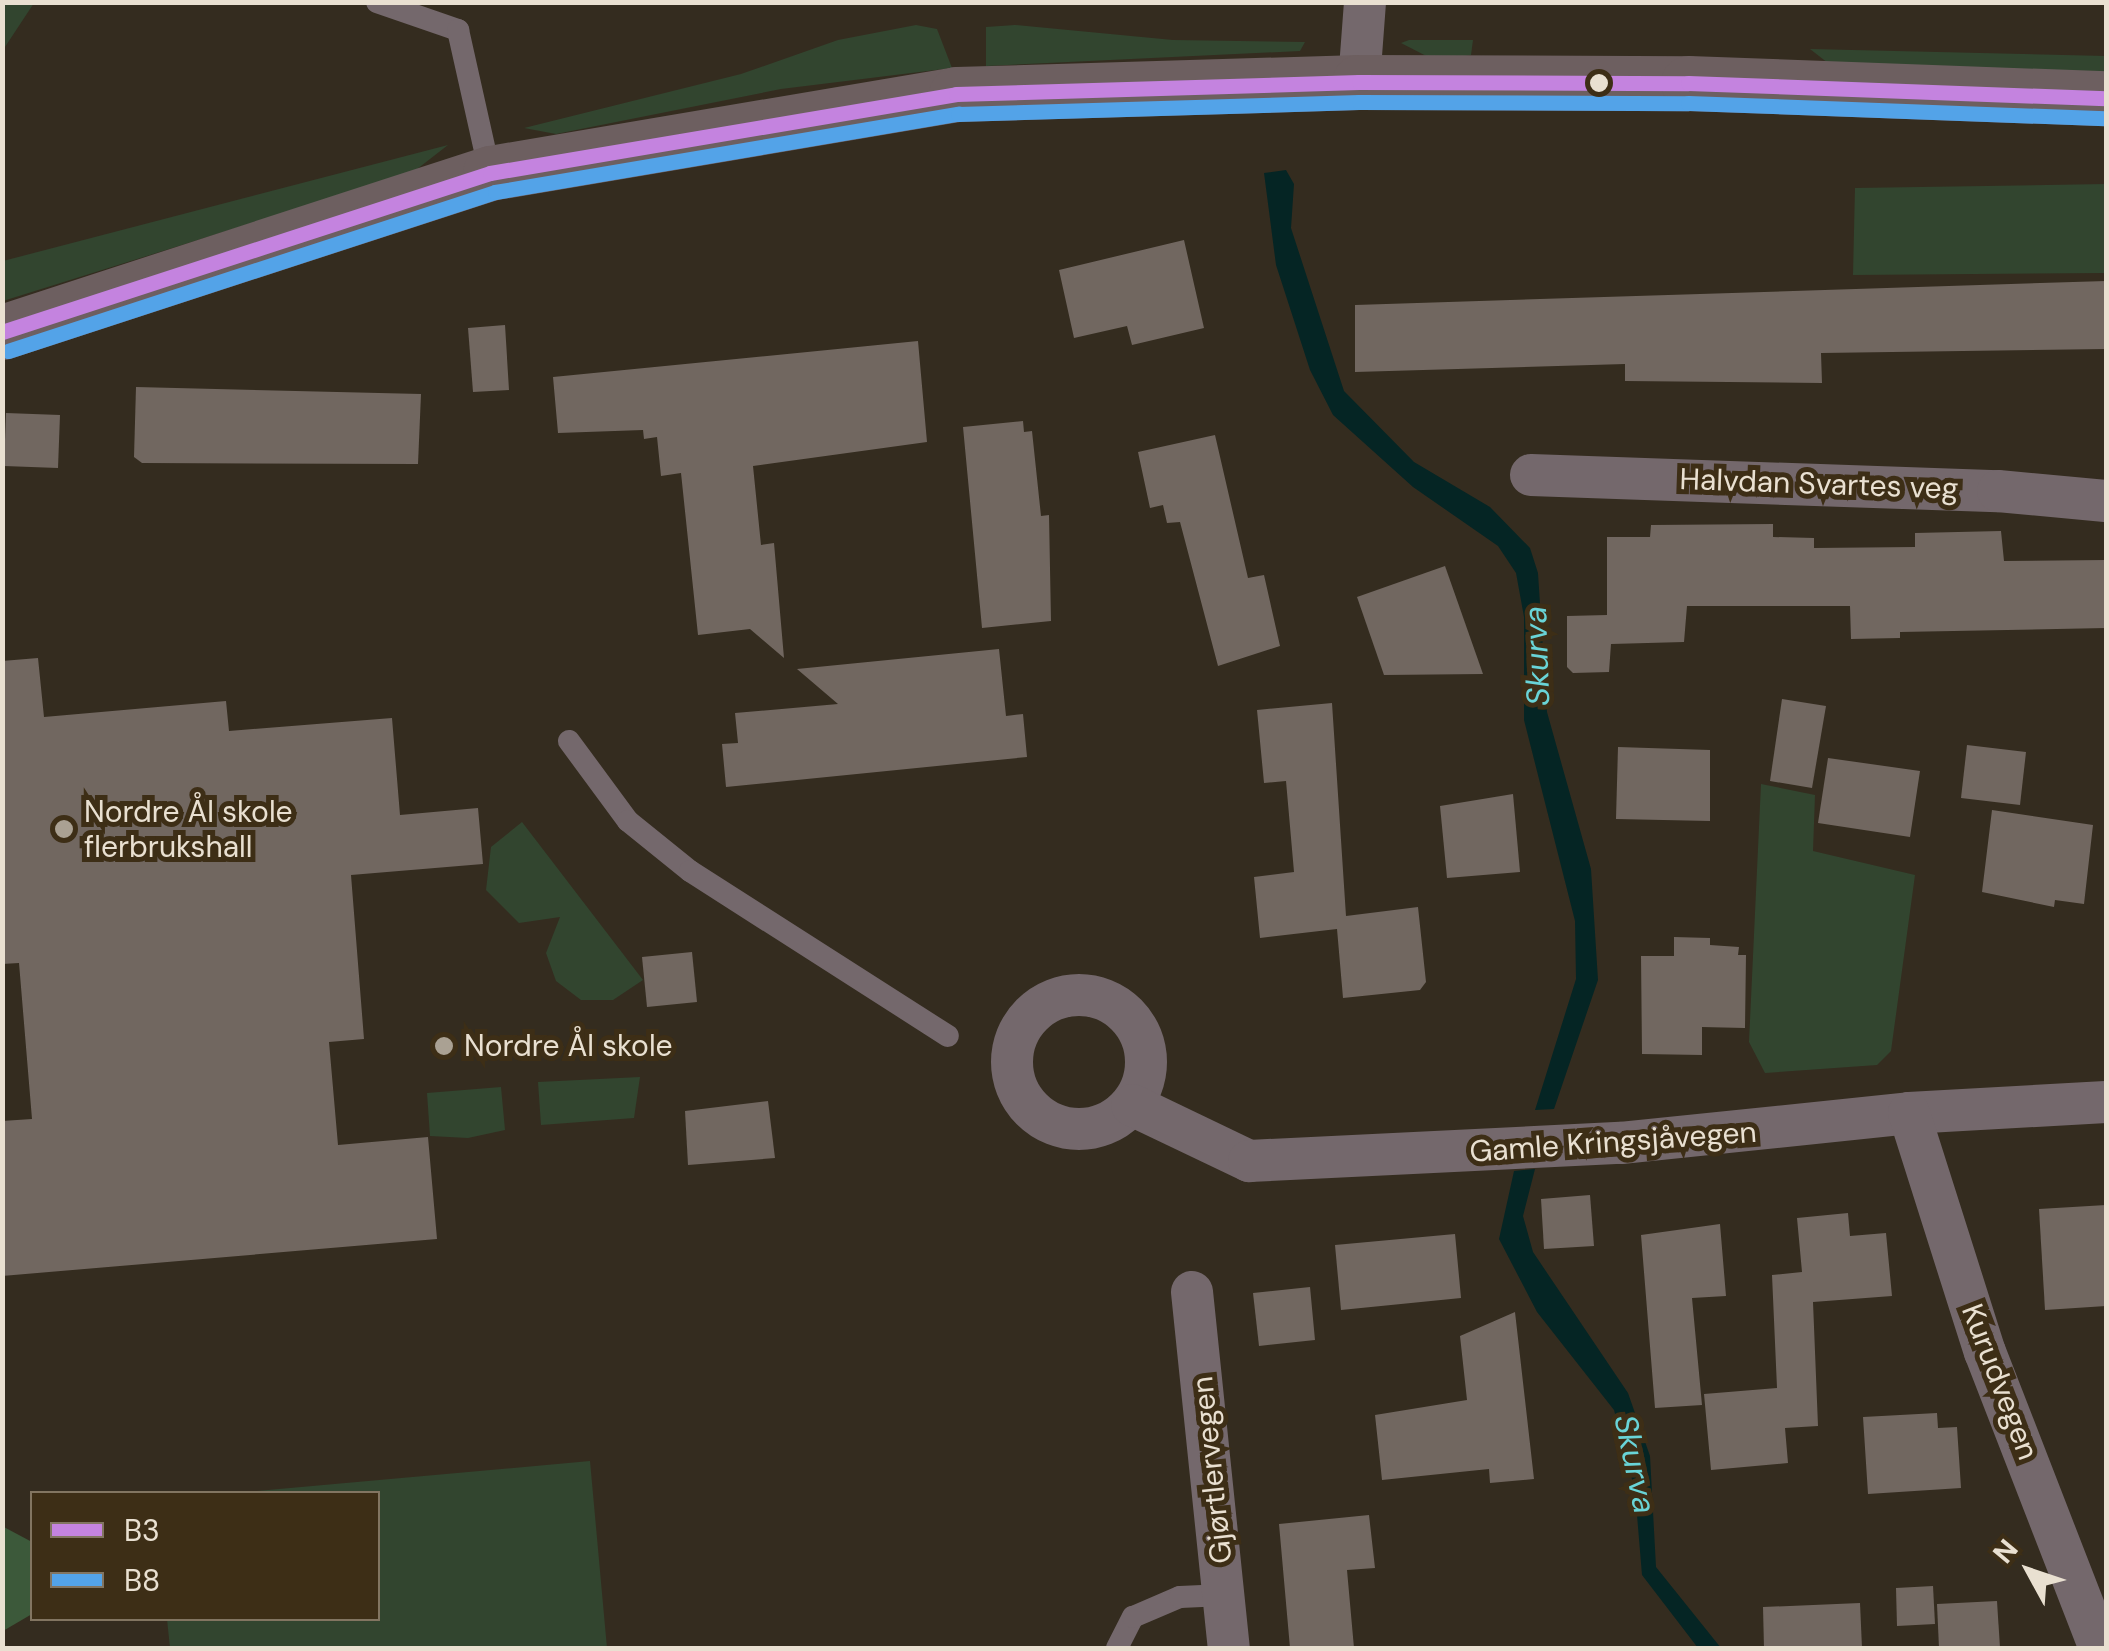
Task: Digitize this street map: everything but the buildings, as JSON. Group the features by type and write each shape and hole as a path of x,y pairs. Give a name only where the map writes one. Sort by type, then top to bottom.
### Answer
{"street":[{"path":"1359,82 1365,2"},
{"path":"2,332 490,172 956,94 1359,82 1688,83 2106,98"},
{"name":"Halvdan Svartes veg","path":"1531,475 1998,491 2106,501"},
{"name":"Gamle Kringsjåvegen","path":"1132,1105 1249,1161 1621,1143 1909,1113 2106,1102"},
{"name":"Kurudvegen","path":"1909,1113 1985,1352 2100,1648"},
{"name":"Gjørtlervegen","path":"1192,1292 1229,1648"}],"lane":[{"path":"377,2 458,30 490,172"},
{"path":"569,741 628,820 690,871 948,1036"},
{"path":"1118,1648 1133,1617 1180,1596 1224,1595"}],"green space":[{"path":"2,3 34,3 3,50"},
{"path":"916,25 937,29 952,68 781,89 556,134 524,128 741,74 838,40"},
{"path":"1015,25 1173,40 1305,42 1300,51 986,66 986,27"},
{"path":"1473,40 1471,55 1436,61 1401,43"},
{"path":"1810,49 2106,56 2106,75 1833,67"},
{"path":"448,145 412,173 3,301 3,261"},
{"path":"2106,184 2106,273 1853,275 1855,188"},
{"path":"1761,784 1815,795 1813,851 1915,875 1891,1051 1877,1065 1765,1073 1749,1042"},
{"path":"522,822 643,980 613,1000 581,1000 556,981 546,953 560,917 519,923 486,890 491,847"},
{"path":"640,1077 634,1118 541,1125 538,1082"},
{"path":"501,1087 505,1130 468,1138 430,1136 427,1093"},
{"path":"590,1461 607,1648 170,1648 167,1621 380,1621 380,1491 258,1491"},
{"path":"2,1526 30,1541 30,1615 3,1631"}],"water":[{"name":"Skurva","path":"1286,170 1294,184 1291,228 1344,391 1414,462 1490,507 1530,548 1538,573 1547,712 1591,869 1598,980 1554,1109 1535,1110 1576,979 1575,921 1524,720 1524,617 1516,573 1498,546 1413,487 1333,415 1310,370 1276,265 1264,173"},
{"name":"Skurva","path":"1535,1169 1523,1216 1533,1252 1628,1393 1650,1456 1656,1567 1721,1648 1698,1648 1642,1575 1635,1491 1614,1410 1537,1312 1499,1239 1514,1171"}],"transit line":[{"name":"B3","path":"2,332 490,173 956,94 1359,82 1688,83 2106,98"},
{"name":"B8","path":"8,351 495,192 958,114 1359,102 1688,103 2105,118"}],"place":[{"name":"Nordre Ål skole flerbrukshall","path":"64,829"},
{"name":"Nordre Ål skole","path":"444,1046"}]}
